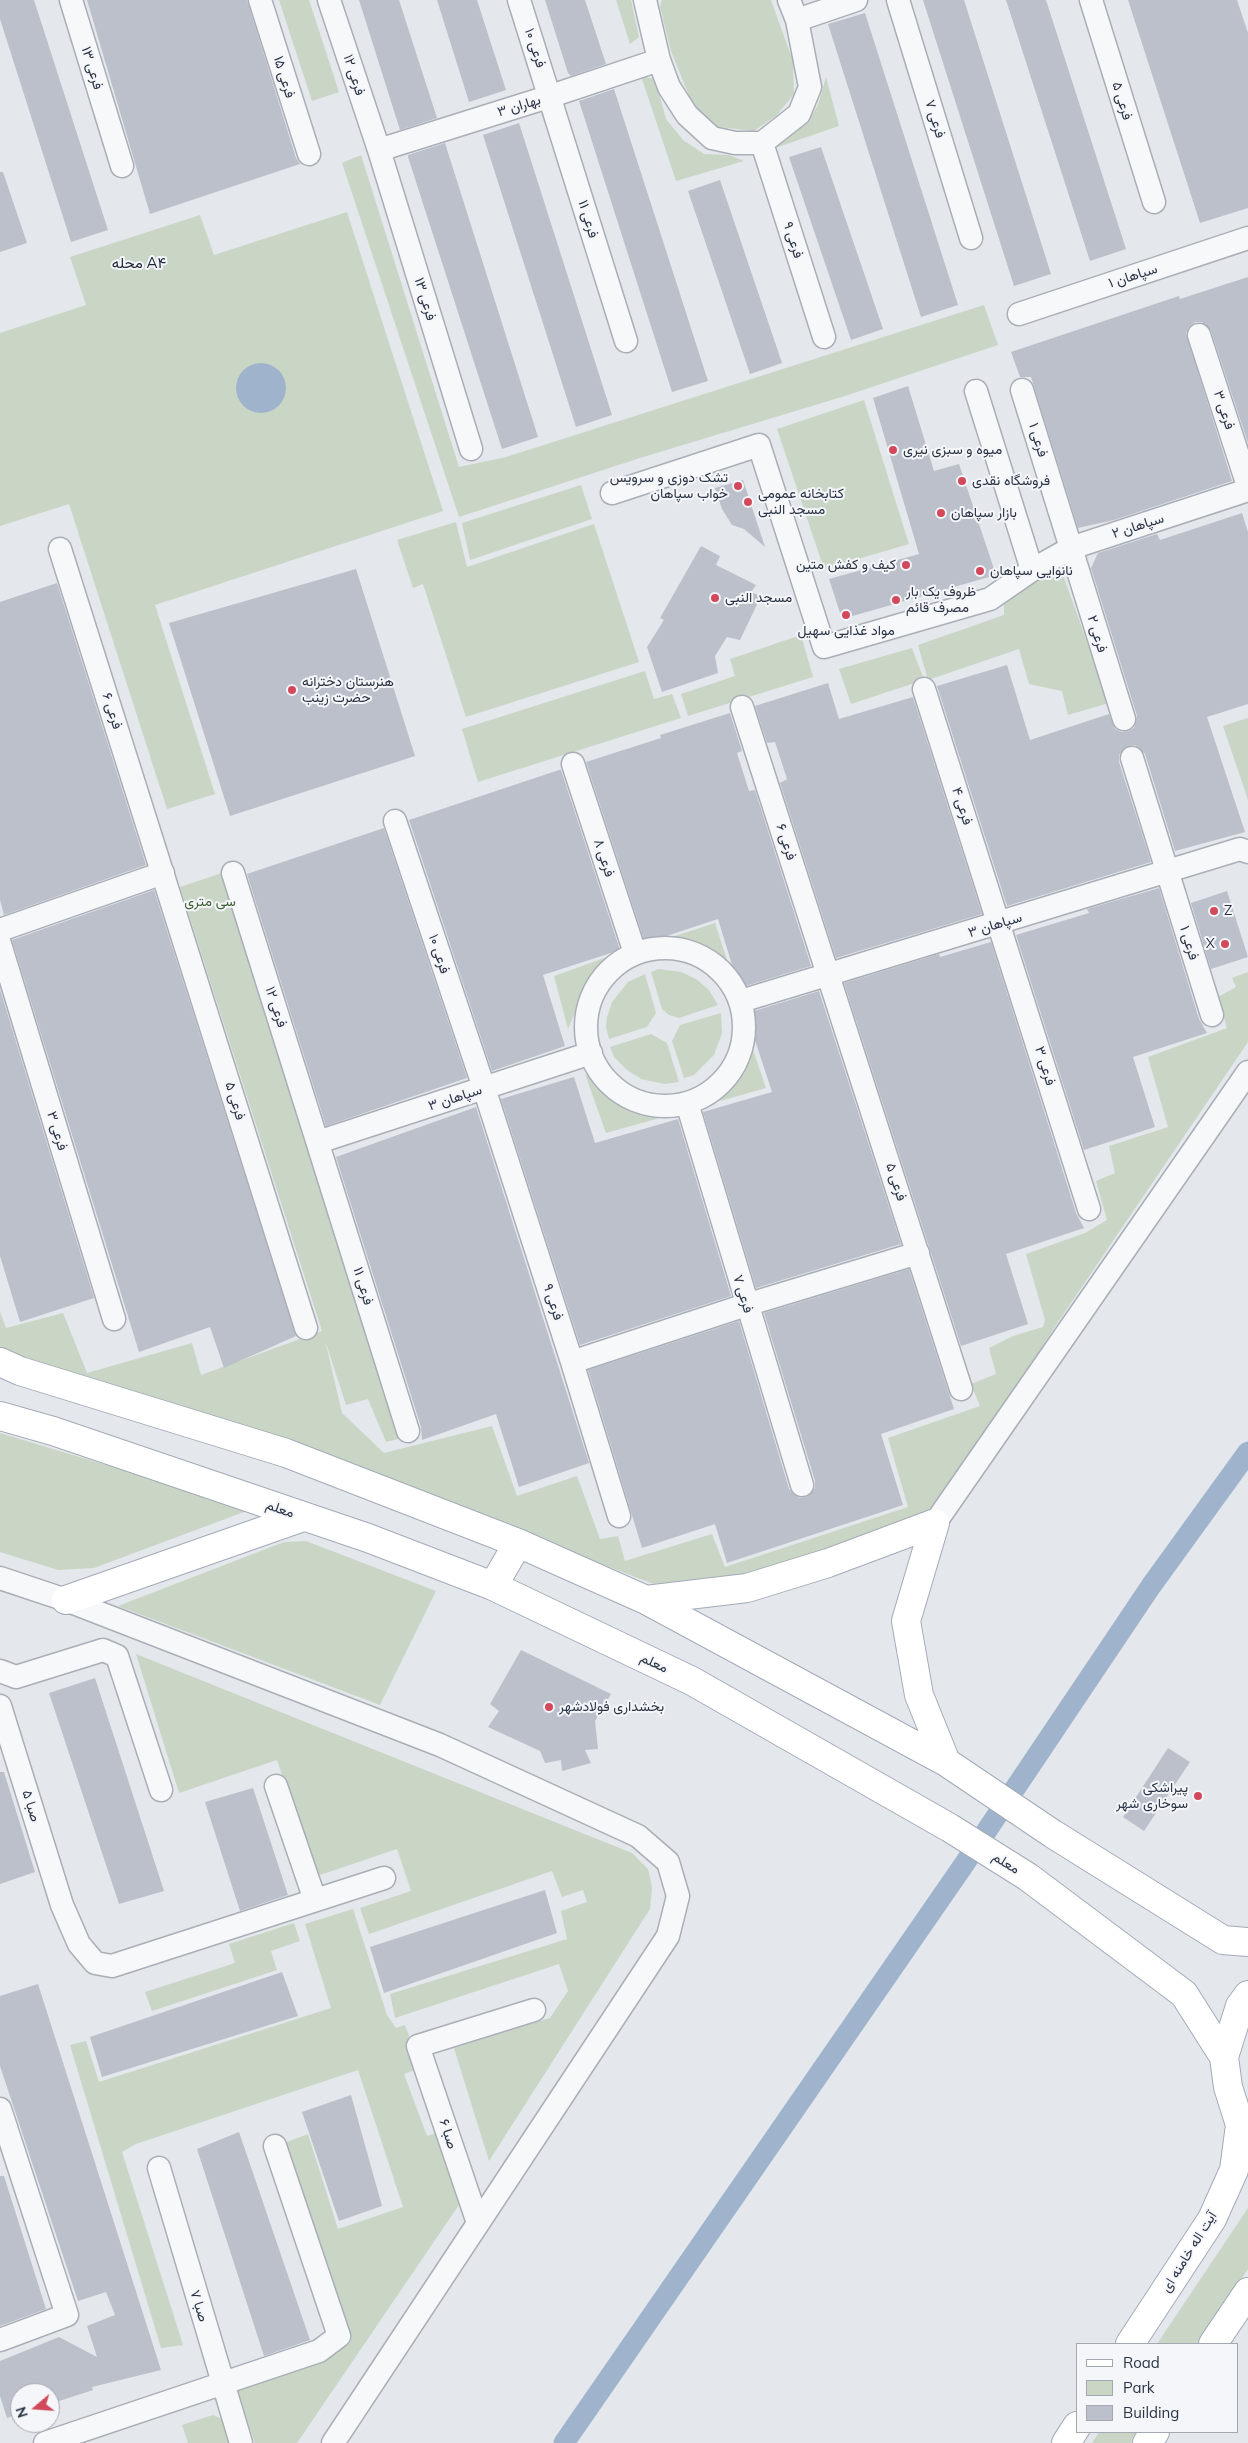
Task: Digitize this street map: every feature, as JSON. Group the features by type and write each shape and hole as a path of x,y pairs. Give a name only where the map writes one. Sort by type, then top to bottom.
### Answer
{"main road":[{"path":"0,1362 20,1371 286,1453 518,1543 646,1600 946,1762 1053,1834 1223,1940 1248,1942"},
{"name":"معلم","path":"0,1416 53,1431 368,1538 493,1586 692,1680 950,1828 1028,1877 1184,1994 1224,2057"},
{"path":"66,1600 303,1517"},
{"path":"646,1600 747,1588 828,1564 936,1523"},
{"path":"936,1523 906,1621 919,1695 946,1762"},
{"path":"493,1586 518,1543"},
{"path":"1244,2131 1228,2087 1224,2057 1240,2006 1248,1995"},
{"name":"آیت اله خامنه ای","path":"1131,2343 1212,2219 1234,2170 1244,2131"},
{"path":"1214,2343 1248,2292"},
{"path":"1066,2443 1076,2428"}],"street":[{"name":"فرعی ۱۳","path":"71,0 122,166"},
{"name":"فرعی ۱۵","path":"260,0 309,154"},
{"name":"فرعی ۱۲","path":"329,0 379,150"},
{"name":"فرعی ۱۰","path":"519,0 550,96"},
{"path":"645,0 659,60 669,87 687,115 712,138 735,142 762,143 798,114 810,87 793,10 856,0"},
{"name":"فرعی ۷","path":"898,0 971,238"},
{"name":"فرعی ۵","path":"1091,0 1154,202"},
{"name":"بهاران ۳","path":"379,150 659,60"},
{"name":"فرعی ۱۱","path":"550,96 626,341"},
{"name":"فرعی ۹","path":"762,143 824,337"},
{"name":"فرعی ۱۳","path":"379,150 471,449"},
{"name":"سپاهان ۱","path":"1018,314 1248,238"},
{"name":"فرعی ۳","path":"1199,335 1248,486"},
{"name":"فرعی ۱","path":"1022,390 1071,548"},
{"path":"976,391 1032,570"},
{"name":"سپاهان ۲","path":"612,493 759,445 824,647 990,598 1032,570 1071,548 1248,490"},
{"name":"فرعی ۲","path":"1071,548 1124,719"},
{"name":"فرعی ۶","path":"60,549 164,873"},
{"name":"فرعی ۴","path":"924,689 1000,923"},
{"name":"فرعی ۶","path":"742,707 830,976"},
{"path":"1132,758 1167,871"},
{"name":"فرعی ۸","path":"573,764 635,953"},
{"name":"فرعی ۱۰","path":"395,821 484,1088"},
{"name":"سپاهان ۳","path":"741,1001 830,976 1167,871 1240,850 1248,852"},
{"name":"فرعی ۱","path":"1167,871 1212,1015"},
{"path":"0,930 164,873"},
{"name":"فرعی ۵","path":"164,873 306,1328"},
{"name":"فرعی ۱۲","path":"233,873 318,1142"},
{"name":"فرعی ۳","path":"1000,923 1089,1209"},
{"name":"فرعی ۳","path":"0,944 114,1319"},
{"path":"661,947 686,950 710,960 729,978 741,1001 745,1027 741,1052 729,1075 710,1092 687,1104 663,1106 640,1102 619,1091 602,1074 591,1053 586,1030 589,1005 599,983 615,965 635,953 661,947"},
{"name":"فرعی ۵","path":"830,976 961,1389"},
{"name":"سپاهان ۳","path":"318,1142 591,1053"},
{"path":"936,1523 1248,1072"},
{"name":"فرعی ۹","path":"484,1088 572,1362 619,1516"},
{"name":"فرعی ۷","path":"687,1104 746,1305 802,1484"},
{"name":"فرعی ۱۱","path":"318,1142 408,1431"},
{"path":"572,1362 746,1305 918,1253"},
{"path":"0,1578 66,1600 440,1745 638,1836 668,1862 678,1896 668,1936 333,2443"},
{"path":"0,1671 16,1677 103,1650 117,1656 161,1790"},
{"name":"صبا ۵","path":"0,1706 62,1905 78,1944 95,1963 112,1966 384,1878"},
{"path":"276,1786 315,1900"},
{"name":"صبا ۶","path":"478,2223 418,2046 534,2010"},
{"path":"0,2109 67,2315 0,2340"},
{"path":"45,2443 80,2438 222,2382 319,2351 339,2336 275,2146"},
{"name":"صبا ۷","path":"158,2168 240,2443"}],"green space":[{"path":"279,0 309,0 339,92 312,101"},
{"path":"616,0 631,0 639,37 630,44"},
{"path":"662,0 771,0 793,61 794,94 777,115 754,131 719,127 694,108 671,51 660,7"},
{"path":"641,76 655,79 666,119 683,140 704,154 729,155 744,161 676,181"},
{"path":"826,77 839,126 775,148 808,122 818,105"},
{"path":"361,155 459,467 506,457 984,305 998,345 845,396 640,458 459,517 342,163"},
{"path":"347,212 443,511 155,605 215,794 167,809 69,504 0,526 0,333 86,305 70,257 200,215 214,255"},
{"path":"864,400 909,544 824,569 777,429"},
{"path":"581,485 592,519 470,560 462,523"},
{"path":"456,522 467,567 594,524 639,662 466,717 423,584 413,588 397,540"},
{"path":"1059,564 1109,703 1068,715 1062,691 1029,684 1019,649 928,680 918,645 1004,615 1004,602"},
{"path":"801,635 813,677 688,716 681,694 735,676 730,659"},
{"path":"912,648 924,680 851,704 839,669"},
{"path":"645,671 654,699 672,694 681,718 478,782 462,729"},
{"path":"1248,718 1248,800 1223,726"},
{"name":"سی متری","path":"225,872 402,1438 386,1442 368,1399 346,1405 325,1340 342,1413 384,1453 492,1426 517,1496 577,1476 600,1539 618,1536 625,1561 712,1534 725,1567 908,1507 888,1438 980,1406 971,1384 996,1374 989,1348 1013,1336 1043,1327 1045,1320 1026,1254 1085,1233 1107,1220 1096,1181 1115,1173 1109,1146 1168,1127 1148,1057 1227,1028 1218,997 1236,987 1232,978 1248,972 1248,1042 1058,1322 933,1517 735,1581 659,1586 202,1412 0,1348 0,1312 6,1328 63,1313 87,1373 192,1343 201,1375 322,1331 180,887"},
{"path":"715,923 730,969 717,959 693,947 663,940"},
{"path":"607,957 586,987 568,1029 554,976"},
{"path":"659,969 681,972 696,979 709,990 718,1005 679,1018 669,1015 662,1009 651,972"},
{"path":"645,974 656,1013 647,1027 609,1039 606,1027 612,1002 628,982"},
{"path":"721,1013 722,1033 714,1055 694,1075 684,1078 672,1041 680,1025"},
{"path":"651,1034 667,1043 679,1082 664,1084 641,1079 627,1070 614,1057 610,1047"},
{"path":"752,1047 766,1088 720,1101 737,1077"},
{"path":"585,1074 610,1093 637,1107 667,1116 606,1133"},
{"path":"0,1433 252,1509 94,1568 58,1570 0,1552"},
{"path":"306,1541 436,1591 380,1705 118,1606 284,1542"},
{"path":"136,1654 632,1853 648,1869 652,1887 650,1909 489,2161 454,2048 550,2018 568,1991 559,1964 395,2018 390,1994 567,1939 561,1911 587,1902 583,1890 562,1897 552,1871 369,1934 360,1908 411,1891 397,1849 317,1876 277,1760 179,1793"},
{"path":"353,1909 387,2015 396,2028 405,2025 421,2068 404,2074 427,2136 441,2131 465,2196 297,2443 255,2443 234,2386 288,2372 350,2340 284,2143 308,2134 338,2229 403,2207 358,2070 136,2144 122,2152 183,2345 161,2348 70,2045 86,2041 99,2082 331,2008 305,1924"},
{"path":"294,1923 300,1941 271,1951 277,1970 152,2011 145,1992 235,1963 229,1944"},
{"path":"1248,2208 1248,2269 1199,2343 1158,2343"},
{"path":"213,2415 227,2421 234,2443 188,2443 182,2425"},
{"path":"1098,2433 1138,2433 1131,2443 1092,2443"}],"water":[{"path":"256,363 266,363 279,370 286,383 286,393 279,406 266,413 256,413 247,409 240,402 236,393 236,383 240,374 247,367"}],"building":[{"path":"0,0 34,0 108,230 71,242 0,19"},
{"path":"87,0 247,0 296,158 300,164 150,214"},
{"path":"359,0 399,0 437,118 400,130"},
{"path":"437,0 477,0 506,90 469,102"},
{"path":"545,0 585,0 606,64 571,76 568,73"},
{"path":"923,0 964,0 1051,274 1014,286"},
{"path":"1006,0 1046,0 1126,249 1090,261"},
{"path":"1128,0 1237,0 1248,33 1248,208 1200,223"},
{"path":"865,13 958,305 921,317 828,24"},
{"path":"614,89 708,381 672,392 579,101"},
{"path":"519,123 612,415 576,427 483,135"},
{"path":"445,143 538,437 502,449 408,157 408,155"},
{"path":"821,147 883,329 851,340 789,157"},
{"path":"0,172 3,172 27,243 0,252"},
{"path":"720,180 782,363 750,374 688,191"},
{"path":"1248,277 1248,443 1211,331 1202,322 1195,322 1186,333 1232,481 1114,520 1078,528 1031,377 1020,377 1011,352 1179,296 1180,299"},
{"name":"بازار سپاهان","path":"908,386 934,471 959,464 996,575 842,619 829,579 919,554 873,398"},
{"path":"743,480 765,547 744,529 732,525 722,509 715,488"},
{"path":"1242,513 1248,532 1248,704 1207,717 1245,832 1175,851 1145,754 1135,745 1128,746 1119,755 1119,762 1151,862 1007,906 937,686 1007,665 1030,740 1109,714 1115,729 1122,732 1134,728 1137,716 1091,568 1098,553 1157,534 1160,540"},
{"name":"مسجد النبی","path":"701,546 720,556 716,565 756,585 751,592 761,596 740,640 727,637 715,656 718,673 662,692 647,647 664,620 660,618"},
{"name":"هنرستان دخترانه حضرت زینب","path":"356,569 415,756 230,816 169,623"},
{"path":"57,583 146,865 4,915 0,900 0,602"},
{"path":"828,683 839,719 913,697 982,914 836,958 780,783 787,779 775,742 767,743 755,706"},
{"path":"730,713 742,751 737,753 749,791 755,790 811,966 739,988 718,919 645,943 586,762 661,738 660,735"},
{"path":"561,770 620,950 543,975 565,1046 492,1071 409,820"},
{"path":"384,828 467,1078 326,1126 247,874"},
{"path":"1159,888 1199,1019 1207,1033 1133,1057 1155,1127 1084,1150 1016,935 1089,913 1087,909"},
{"path":"154,890 296,1336 224,1368 210,1327 139,1352 12,940"},
{"path":"1227,891 1248,957 1211,969 1191,903"},
{"path":"991,942 1076,1213 1084,1228 1006,1254 1028,1324 961,1346 844,983 939,954 940,957"},
{"path":"0,989 94,1298 20,1322 0,1256"},
{"path":"819,991 901,1244 756,1288 703,1112 772,1092 750,1025 754,1011"},
{"path":"574,1077 595,1143 678,1119 731,1296 580,1345 501,1099"},
{"path":"476,1107 589,1463 519,1487 496,1414 422,1440 421,1427 336,1157"},
{"path":"909,1269 954,1409 881,1434 903,1505 727,1563 715,1524 642,1548 588,1370 739,1321 789,1489 799,1498 806,1497 815,1488 815,1481 764,1313"},
{"name":"بخشداری فولادشهر","path":"521,1650 611,1694 595,1721 598,1749 585,1750 591,1763 562,1771 561,1760 545,1763 540,1751 488,1727 499,1711 490,1704"},
{"path":"95,1678 164,1891 119,1904 49,1693"},
{"path":"1168,1748 1190,1762 1144,1831 1123,1817"},
{"path":"0,1772 4,1772 35,1872 0,1884"},
{"path":"253,1788 288,1895 240,1911 205,1802"},
{"path":"545,1890 557,1933 384,1993 370,1947"},
{"path":"282,1972 298,2016 102,2077 90,2037"},
{"path":"38,1984 161,2370 92,2387 93,2390 60,2401 60,2383 10,2383 10,2417 7,2418 0,2396 0,2361 59,2337 97,2357 87,2326 115,2315 106,2292 78,2301 0,2066 0,1996"},
{"path":"351,2095 382,2206 339,2221 302,2112"},
{"path":"239,2132 310,2340 264,2356 197,2149"},
{"path":"0,2176 4,2176 46,2309 0,2326"}],"waterway":[{"path":"564,2443 965,1863 1151,1586 1248,1452"}],"place":[{"name":"میوه و سبزی نیری","path":"893,450"},
{"name":"فروشگاه نقدی","path":"962,481"},
{"name":"تشک دوزی و سرویس خواب سپاهان","path":"738,486"},
{"name":"کتابخانه عمومی مسجد النبی","path":"748,502"},
{"name":"بازار سپاهان","path":"941,513"},
{"name":"کیف و کفش متین","path":"906,565"},
{"name":"نانوایی سپاهان","path":"980,571"},
{"name":"مسجد النبی","path":"715,598"},
{"name":"ظروف یک بار مصرف قائم","path":"896,600"},
{"name":"مواد غذایی سهیل","path":"846,615"},
{"name":"هنرستان دخترانه حضرت زینب","path":"292,690"},
{"name":"Z","path":"1214,911"},
{"name":"X","path":"1225,944"},
{"name":"بخشداری فولادشهر","path":"549,1707"},
{"name":"پیراشکی سوخاری شهر","path":"1198,1796"}],"district":[{"name":"محله A۴","path":"139,263"}]}
